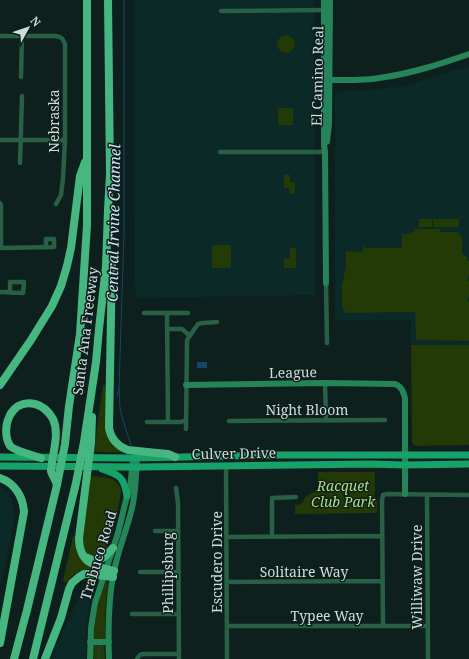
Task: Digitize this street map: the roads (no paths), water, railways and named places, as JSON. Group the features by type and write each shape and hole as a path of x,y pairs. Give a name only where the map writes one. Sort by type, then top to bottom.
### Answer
{"highway":[{"name":"Santa Ana Freeway","path":"14,659 29,603 65,444 80,334 87,225 87,0"},
{"name":"Santa Ana Freeway","path":"87,443 106,266 110,174 108,0"},
{"path":"0,385 31,340 48,312 61,286 68,266 80,176 87,156"},
{"path":"108,210 112,245 110,432 117,444 128,450 168,454 175,457"},
{"path":"41,458 14,449 6,442 3,435 2,428 6,416 11,409 19,404 30,403 40,406 47,410 55,424 55,444 51,471 57,483"},
{"path":"87,443 86,483 79,538 80,549 82,555 88,562 109,573"},
{"path":"33,659 87,443"},
{"path":"0,478 9,483 18,493 24,512 0,643"},
{"path":"82,555 92,560 96,560 104,557 113,548"},
{"path":"45,659 61,618 70,586 76,579 84,574 109,573"}],"main road":[{"name":"El Camino Real","path":"324,0 327,10"},
{"name":"El Camino Real","path":"326,283 325,152 329,124 327,80 327,10 330,0"},
{"path":"327,80 381,78 429,68 469,54"},
{"name":"League","path":"186,385 325,383 395,384 403,391 405,398 405,454"},
{"path":"405,454 405,494"},
{"name":"Culver Drive","path":"0,457 135,458 281,455 469,455"},
{"name":"Trabuco Road","path":"109,659 109,573 113,548 130,488 135,458"},
{"name":"Culver Drive","path":"0,466 134,467 469,464"},
{"path":"96,467 120,476 125,486 127,496"},
{"name":"Trabuco Road","path":"90,659 90,642 95,603 109,573 131,512 135,487 134,467"},
{"path":"90,642 109,642"}],"street":[{"path":"221,11 327,10"},
{"path":"0,36 22,36 21,76"},
{"name":"Nebraska","path":"22,36 56,36 62,38 65,44 65,140 62,188 56,204"},
{"path":"20,163 22,96"},
{"path":"0,140 65,140"},
{"path":"220,152 325,152"},
{"path":"0,203 0,248 46,247"},
{"path":"326,283 328,344"},
{"path":"0,292 10,292"},
{"path":"144,313 188,313"},
{"path":"167,313 168,422"},
{"path":"186,429 187,340 198,324 217,322"},
{"path":"167,329 182,330 189,335"},
{"path":"325,383 326,420"},
{"path":"147,422 181,422 186,420"},
{"name":"Night Bloom","path":"228,421 385,420"},
{"name":"Escudero Drive","path":"226,466 227,659"},
{"name":"Phillipsburg","path":"176,488 178,504 179,657"},
{"path":"383,626 383,496 387,494 469,495"},
{"name":"Williwaw Drive","path":"427,495 428,659"},
{"path":"272,536 272,498 296,497"},
{"path":"155,531 178,531"},
{"path":"227,536 382,536"},
{"path":"140,572 179,572"},
{"name":"Solitaire Way","path":"227,582 382,582"},
{"path":"132,614 178,614"},
{"name":"Typee Way","path":"227,626 427,626"},
{"path":"137,658 141,654 179,657"}],"water":[{"path":"197,362 207,362 207,368 197,368"}],"waterway":[{"name":"Central Irvine Channel","path":"124,0 124,233 119,388 121,414 131,445"},
{"name":"Central Irvine Channel","path":"117,396 119,389"},
{"name":"Central Irvine Channel","path":"99,645 99,659"}],"park label":[{"name":"Racquet Club Park","path":"343,494"}]}
